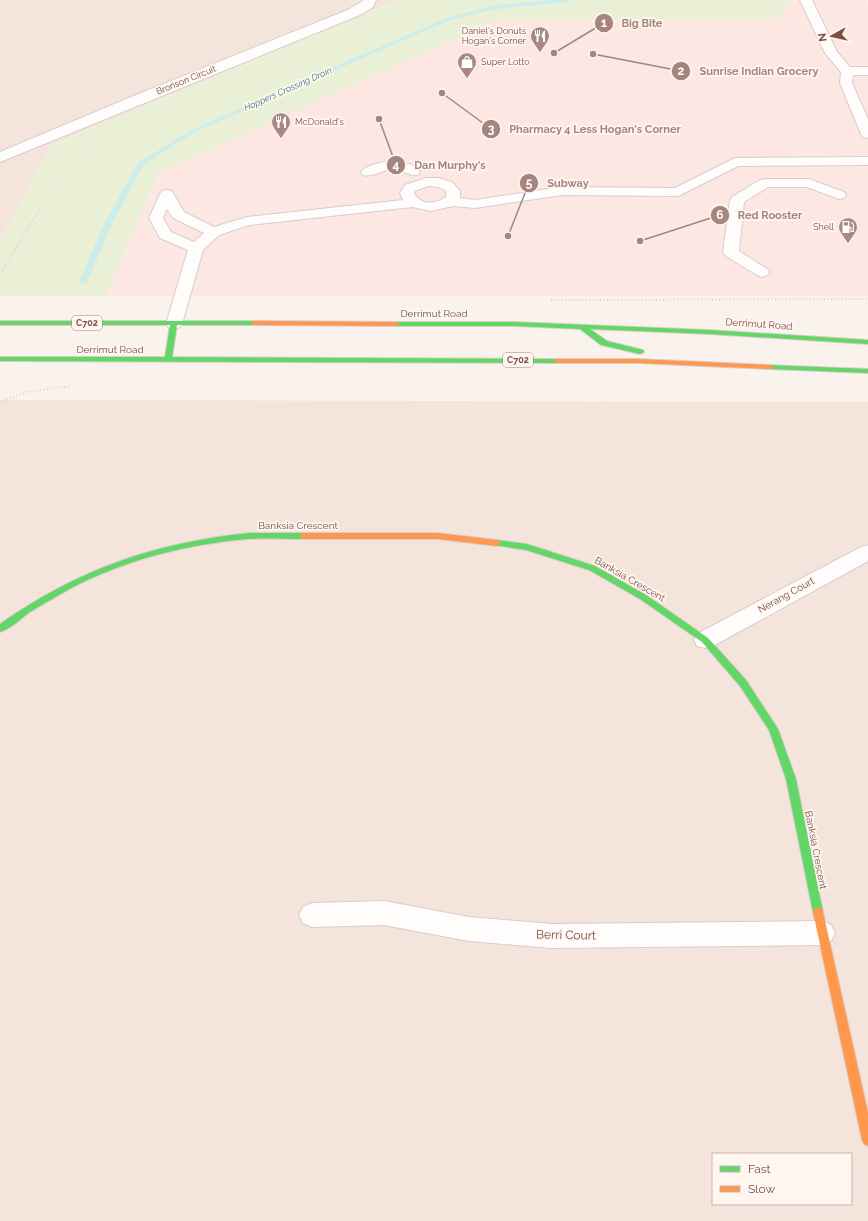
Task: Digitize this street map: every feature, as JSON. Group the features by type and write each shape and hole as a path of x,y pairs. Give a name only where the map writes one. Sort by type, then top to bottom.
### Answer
{"main road":[{"name":"Derrimut Road","path":"0,323 515,324 709,332 868,342"},
{"path":"168,360 174,324"},
{"path":"582,327 604,343 634,351 698,363"},
{"name":"Derrimut Road","path":"0,359 638,360 868,371"},
{"name":"Banksia Crescent","path":"0,629 26,609 77,580 125,560 198,542 249,536 438,536 527,546 592,568 643,597 705,640 743,682 773,728 790,779 822,933 868,1140"}],"street":[{"name":"Bronson Circuit","path":"0,157 136,100 355,12 368,4 370,0"},
{"name":"Nerang Court","path":"705,640 868,552"},
{"name":"Berri Court","path":"312,915 384,913 469,929 552,936 822,933"}],"lane":[{"path":"806,0 831,53 847,71 846,83 868,134"},
{"path":"847,71 868,71"},
{"path":"450,201 475,204 562,191 678,192 735,162 868,161"},
{"path":"368,172 396,164 418,168 426,182"},
{"path":"174,324 196,248 214,232 247,220 413,203 429,207 437,206 450,201 454,197 454,192 451,188 444,184 426,182 417,184 410,188 407,193 408,198 413,203"},
{"path":"762,272 731,252 736,200 764,183 808,183 839,195"},
{"path":"196,248 165,235 156,218 167,194 178,215 198,226 214,232"}],"path":[{"path":"385,20 434,0"},
{"path":"0,274 65,169 104,141"}],"shaded area":[{"path":"0,0 398,0 51,145 0,240"},
{"path":"790,0 866,0 868,4 868,296 106,296 159,173 499,19 779,19"},
{"path":"0,400 868,402 868,1221 0,1221"}],"green space":[{"path":"398,0 790,0 779,19 499,19 159,173 106,296 0,296 0,240 51,145"}],"waterway":[{"name":"Hoppers Crossing Drain","path":"83,282 108,224 140,164 193,131 448,19 496,7 568,0"}],"traffic: fast":[{"path":"0,323 255,323"},
{"path":"168,360 174,324"},
{"path":"396,324 515,324 709,332 868,342"},
{"path":"582,327 604,343 640,352"},
{"path":"0,359 558,361"},
{"path":"770,367 868,371"},
{"path":"0,629 28,609 56,592 117,564 149,554 182,545 215,539 249,536 303,536"},
{"path":"497,543 527,547 592,568 643,597 705,640 743,683 773,729 791,779 818,912"}],"traffic: slow":[{"path":"255,323 396,324"},
{"path":"558,361 638,361 770,367"},
{"path":"303,536 438,536 497,543"},
{"path":"818,912 868,1140"}],"place":[{"name":"Daniel's Donuts Hogan's Corner","path":"540,53"},
{"name":"Big Bite","path":"554,53"},
{"name":"Sunrise Indian Grocery","path":"593,54"},
{"name":"Super Lotto","path":"467,79"},
{"name":"Pharmacy 4 Less Hogan's Corner","path":"442,93"},
{"name":"Dan Murphy's","path":"379,119"},
{"name":"McDonald's","path":"281,139"},
{"name":"Subway","path":"508,236"},
{"name":"Red Rooster","path":"640,241"},
{"name":"Shell","path":"848,244"}]}
